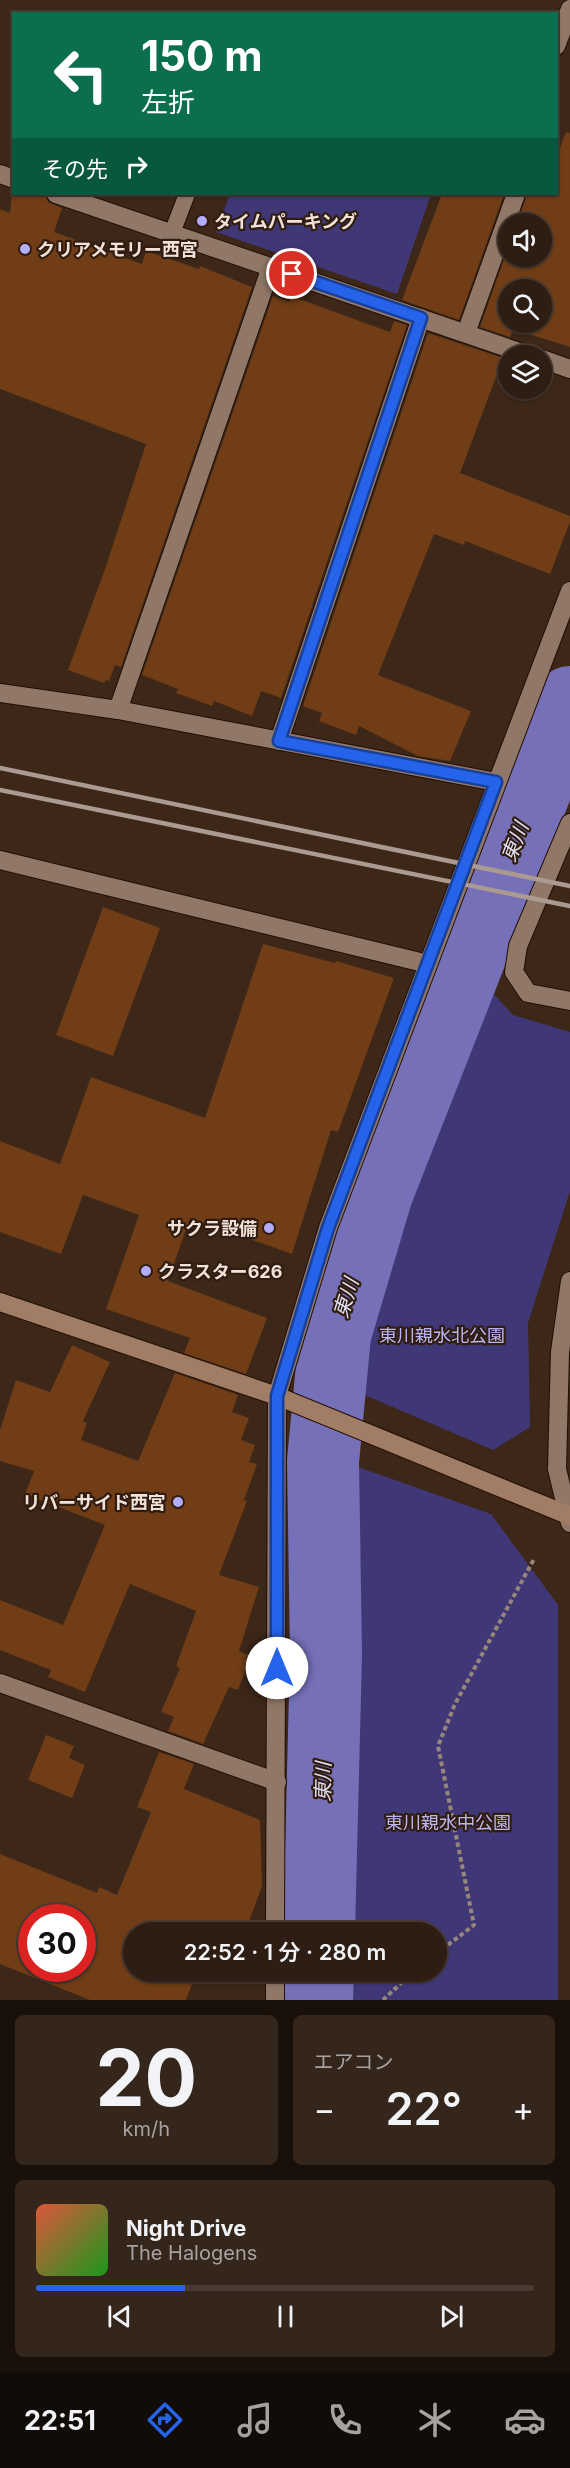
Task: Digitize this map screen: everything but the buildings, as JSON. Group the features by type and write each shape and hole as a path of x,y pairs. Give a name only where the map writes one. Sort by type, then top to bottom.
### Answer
{"street":[{"path":"558,41 570,9"},
{"path":"59,195 500,345"},
{"path":"466,333 516,195"},
{"path":"118,710 271,267"},
{"path":"279,741 421,318"},
{"path":"552,363 570,369"},
{"path":"275,1922 277,1396 328,1228 570,591"},
{"path":"0,693 118,710 496,782"},
{"path":"570,823 518,946 514,972 528,993 570,1001"},
{"path":"0,860 428,964"},
{"path":"570,1281 560,1352 557,1469 570,1518"},
{"path":"0,1302 302,1405 570,1518"},
{"path":"0,1683 276,1782"},
{"path":"275,1982 275,2000"}],"lane":[{"path":"172,233 187,195"}],"path":[{"path":"447,1946 474,1925 438,1746 455,1704 534,1559"},
{"path":"383,2000 402,1982"}],"green space":[{"path":"230,195 431,195 397,294 216,232"},
{"name":"東川親水北公園","path":"481,980 513,1015 570,1032 570,1191 528,1323 530,1427 493,1450 346,1387 352,1339 394,1207"},
{"name":"東川親水中公園","path":"344,1462 491,1514 558,1605 558,2000 335,2000 336,1982 447,1982 447,1922 336,1922"}],"waterway":[{"name":"東川","path":"319,1922 326,1654 323,1461 335,1335 377,1193 570,702"},
{"name":"東川","path":"317,2000 318,1982"}],"railway":[{"path":"0,768 570,886"},
{"path":"0,790 570,906"}],"place":[{"name":"タイムパーキング","path":"202,221"},
{"name":"クリアメモリー西宮","path":"25,249"},
{"name":"サクラ設備","path":"269,1228"},
{"name":"クラスター626","path":"146,1271"},
{"name":"リバーサイド西宮","path":"178,1502"}],"route":[{"path":"277,1668 277,1396 328,1228 496,782 279,741 421,318 292,274"}]}
